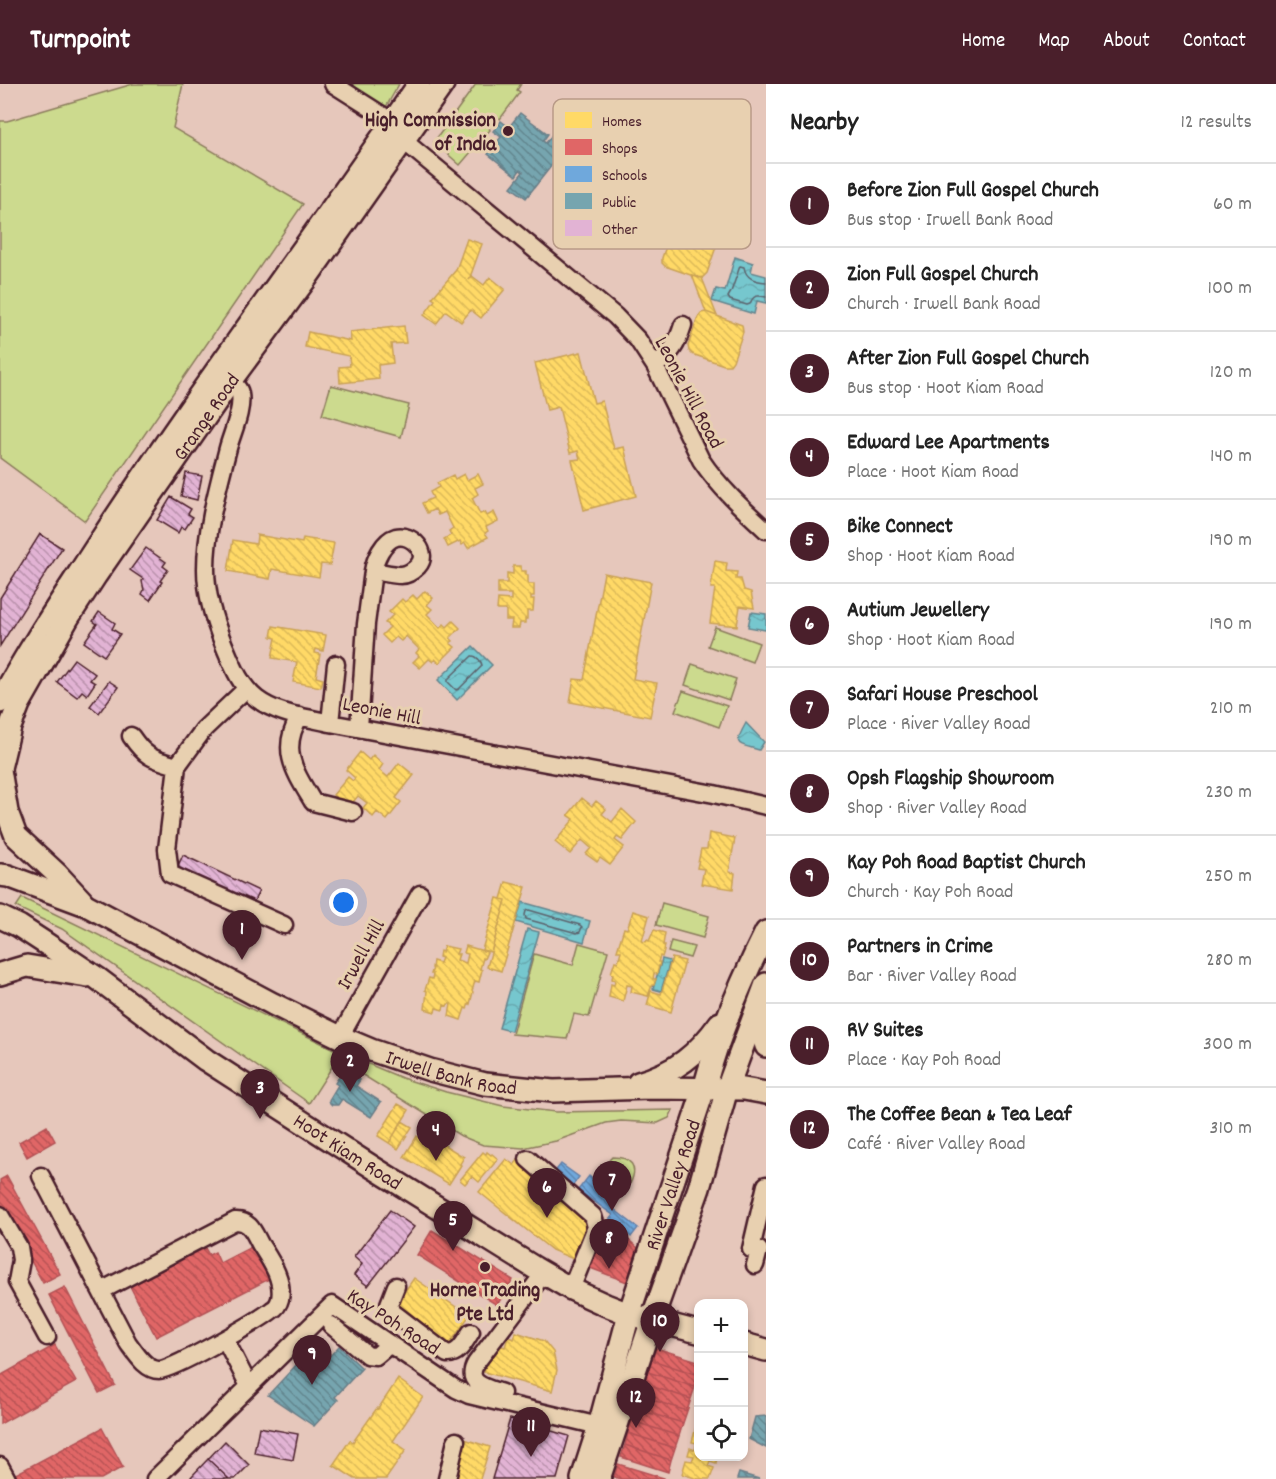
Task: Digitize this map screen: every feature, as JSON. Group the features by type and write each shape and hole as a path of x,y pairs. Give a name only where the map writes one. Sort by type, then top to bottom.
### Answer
{"main road":[{"name":"Grange Road","path":"0,769 10,727 19,704 68,618 217,385 419,84"},
{"name":"Grange Road","path":"0,702 28,654 135,488 404,141 443,84"},
{"path":"0,769 7,812 16,836 86,905"},
{"name":"Irwell Bank Road","path":"0,875 86,905 340,1037 430,1070 485,1084 553,1091 744,1089 766,1093"},
{"name":"Hoot Kiam Road","path":"0,917 19,926 97,978 206,1060 374,1168 544,1273 595,1301 629,1314 694,1331"},
{"name":"River Valley Road","path":"582,1479 629,1314 705,1089 710,1068 734,1003 766,932"},
{"path":"0,974 27,966 97,978"},
{"path":"763,993 762,1034 766,1046"},
{"name":"River Valley Road","path":"599,1479 699,1188 728,1089 763,993"},
{"path":"617,1089 652,1079 675,1069 708,1039 734,1003"},
{"path":"748,1345 766,1350"}],"street":[{"path":"333,84 393,122"},
{"name":"Leonie Hill Road","path":"404,141 615,316 638,340 655,366 701,460 717,482 743,510 766,530"},
{"path":"655,366 669,355 678,341 682,325"},
{"name":"Leonie Hill","path":"217,385 230,427 229,445 207,539 206,571 209,598 233,668 256,699 274,709 330,723 714,794 766,806"},
{"path":"358,728 366,624 373,571"},
{"path":"330,723 336,664"},
{"path":"246,688 204,729 177,766 167,849 170,874 284,925"},
{"path":"300,716 291,733 290,755 296,774 313,802 353,812"},
{"path":"131,736 140,749 153,759 177,766"},
{"name":"Irwell Hill","path":"340,1037 420,894"},
{"path":"528,1159 596,1221 596,1227 571,1289"},
{"path":"41,1176 128,1343 143,1362 152,1368 159,1371 175,1365 225,1339 274,1310 280,1299 276,1271 250,1226 240,1220 101,1291"},
{"path":"755,1265 759,1250 751,1249 759,1241 765,1193"},
{"path":"0,1215 19,1247 21,1260 17,1282 47,1337"},
{"path":"544,1273 472,1371 480,1391 562,1412 571,1412 579,1405"},
{"path":"396,1286 390,1311 447,1354 457,1352 471,1332"},
{"name":"Kay Poh Road","path":"155,1479 332,1305 456,1389 469,1395 480,1391 599,1425"},
{"path":"331,1325 367,1355 376,1356 395,1347 414,1330"},
{"path":"225,1339 249,1386"},
{"path":"447,1479 456,1441"},
{"path":"0,1466 7,1479"}],"green space":[{"path":"133,84 183,84 173,128 303,204 85,521 0,458 0,121 7,121"},
{"path":"349,84 399,84 386,107"},
{"path":"476,84 521,84 517,90 520,92 500,119 497,117 489,128 490,130 460,165 434,142"},
{"path":"331,385 409,405 401,437 322,415"},
{"path":"715,627 759,643 752,662 708,646"},
{"path":"692,664 736,679 729,700 685,685"},
{"path":"683,691 727,706 719,727 675,711"},
{"path":"22,898 342,1053 402,1078 503,1106 556,1112 673,1110 669,1118 658,1123 621,1121 606,1123 556,1141 523,1148 483,1145 461,1136 337,1059 309,1103 62,929 16,907"},
{"path":"662,903 709,916 703,938 656,925"},
{"path":"671,941 694,947 690,958 668,952"},
{"path":"579,943 608,951 589,1017 574,1014 567,1039 512,1034 534,954 573,965"},
{"path":"612,1157 619,1157 632,1164 634,1172 630,1184 606,1172 607,1164"}],"water":[{"path":"735,257 753,263 751,272 766,276 766,303 757,301 754,314 712,301 716,289 725,291"},
{"path":"751,612 766,614 766,630 748,627"},
{"path":"473,646 492,665 457,700 438,680"},
{"path":"746,723 764,742 759,750 745,746 738,740"},
{"path":"522,902 590,921 584,942 516,922"},
{"path":"527,929 539,932 511,1031 499,1028"},
{"path":"662,959 670,961 661,991 653,989"}],"building: Homes":[{"path":"467,239 482,244 469,280 472,276 484,285 490,277 505,289 481,318 471,310 461,322 446,311 436,324 424,315 435,300 432,298 456,270"},
{"path":"665,249 715,249 707,273 699,278 665,266 662,258"},
{"path":"692,275 702,278 717,316 706,312"},
{"path":"706,312 742,325 743,332 730,365 724,365 689,351 688,346 698,317 701,313"},
{"path":"404,326 406,343 391,344 393,363 378,365 379,379 340,383 339,367 350,366 349,356 305,347 308,332 351,341 350,332"},
{"path":"581,352 594,403 602,401 614,449 624,447 636,496 584,510 572,460 580,459 578,451 570,453 559,407 547,410 535,363"},
{"path":"464,474 467,480 478,474 483,484 475,488 478,494 472,498 480,514 485,512 487,516 494,512 498,521 486,527 488,531 485,533 488,537 468,548 460,541 448,547 444,539 451,535 449,531 453,528 445,512 438,515 435,509 427,513 422,503 433,498 430,492 439,487 437,483 453,475 455,479"},
{"path":"257,535 302,543 303,538 334,543 330,565 321,564 319,577 272,569 270,579 228,571 233,540 256,544"},
{"path":"715,561 727,563 726,571 737,572 736,579 741,579 744,590 751,592 754,608 740,606 737,626 710,623 715,588 711,588"},
{"path":"513,566 521,566 521,571 526,571 528,575 528,584 534,584 534,596 531,596 531,599 534,599 533,611 527,611 527,619 525,623 520,623 519,628 511,628 512,620 506,620 506,610 497,610 498,599 511,600 511,594 498,594 498,583 507,583 507,573 513,574"},
{"path":"604,573 651,582 633,679 657,683 650,717 570,702 574,679 584,680"},
{"path":"425,591 433,598 427,605 432,609 427,614 440,628 444,624 447,627 453,621 460,628 450,638 453,641 450,643 455,647 439,663 435,659 433,662 429,659 420,668 413,662 419,656 416,653 419,649 406,636 401,641 396,637 390,643 382,635 390,627 385,623 393,615 389,612 402,599 405,602 413,595 417,599"},
{"path":"273,626 326,635 323,651 316,649 315,653 320,654 316,677 323,679 321,687 293,682 297,662 272,658 276,638 271,637"},
{"path":"360,752 369,760 373,755 383,764 379,770 388,777 399,763 414,775 396,798 401,802 387,820 377,812 373,817 363,808 367,803 358,796 348,808 333,795 348,777 353,781 355,778 346,770"},
{"path":"582,798 592,806 596,801 606,809 602,814 612,822 622,809 636,822 622,840 617,837 615,840 624,847 610,865 600,858 597,862 586,854 591,848 582,840 570,854 555,842 574,819 568,815"},
{"path":"709,833 735,838 729,872 735,873 733,889 701,884 704,869 697,868 701,849 707,849"},
{"path":"506,882 526,887 501,971 487,967 506,900 501,899"},
{"path":"497,898 506,900 491,952 482,950"},
{"path":"633,911 649,916 642,941 649,941 654,930 665,933 663,945 665,945 658,962 660,962 657,974 654,973 653,979 656,979 654,985 648,996 631,992 632,986 627,985 623,1001 609,997 611,984 614,985 615,980 612,979 613,974 611,973 615,961 618,962 621,951 617,951 624,928 627,929"},
{"path":"444,946 458,949 457,960 466,963 468,954 464,953 466,946 487,952 480,969 482,970 479,982 475,981 470,1004 467,1009 465,1008 461,1020 449,1016 451,1004 444,1005 443,1010 436,1008 435,1012 425,1009 427,991 425,990 429,978 432,979 433,961 440,963 442,958 439,957 440,951 442,952"},
{"path":"672,958 685,961 671,1012 647,1005 651,991 661,994"},
{"path":"398,1104 409,1110 389,1143 378,1136"},
{"path":"402,1121 412,1127 398,1149 389,1143"},
{"path":"423,1132 464,1157 449,1184 404,1157 417,1136 420,1138"},
{"path":"483,1152 492,1154 498,1159 479,1182 472,1176 465,1184 460,1180"},
{"path":"520,1158 590,1218 578,1261 552,1250 479,1192 506,1159 514,1165"},
{"path":"414,1278 469,1316 447,1348 392,1310"},
{"path":"516,1332 544,1341 553,1352 557,1370 552,1391 484,1372 487,1357 491,1357 496,1344 505,1347 508,1337 514,1339"},
{"path":"398,1379 423,1397 393,1441 406,1450 386,1479 355,1479 333,1465 350,1440 353,1442 378,1409"},
{"path":"461,1438 490,1447 480,1479 448,1479"},
{"path":"690,1448 694,1450 694,1456 688,1455"},
{"path":"694,1456 694,1461 710,1461 708,1466 714,1468 710,1479 698,1479 682,1474 686,1460 692,1461"}],"building: Shops":[{"path":"47,1126 55,1141 27,1157 19,1142"},
{"path":"7,1176 60,1274 43,1283 0,1204 0,1180"},
{"path":"604,1219 638,1248 627,1282 585,1266"},
{"path":"432,1230 513,1280 497,1305 417,1255"},
{"path":"255,1245 271,1278 156,1337 130,1286 205,1248 209,1255 215,1252 220,1263"},
{"path":"65,1287 115,1385 99,1393 49,1295"},
{"path":"55,1345 76,1382 0,1424 0,1376"},
{"path":"656,1348 694,1360 694,1374 652,1360"},
{"path":"652,1360 694,1374 694,1387 648,1372"},
{"path":"648,1372 694,1387 694,1390 691,1399 644,1384"},
{"path":"644,1384 691,1399 687,1411 640,1396"},
{"path":"640,1396 687,1411 683,1423 636,1409"},
{"path":"636,1409 683,1423 679,1436 632,1421"},
{"path":"632,1421 679,1436 675,1448 628,1433"},
{"path":"102,1428 123,1467 101,1479 11,1479 10,1477"},
{"path":"628,1433 675,1448 671,1460 625,1445"},
{"path":"625,1445 671,1460 668,1472 621,1457"},
{"path":"618,1464 664,1479 620,1479 614,1477"}],"building: Schools":[{"path":"561,1164 579,1177 571,1188 553,1174"},
{"path":"589,1176 599,1184 602,1179 612,1187 608,1193 616,1199 610,1206 638,1228 631,1237 609,1220 613,1215 578,1190"}],"building: Public":[{"path":"520,113 548,134 543,141 546,143 553,134 553,164 526,198 511,187 523,172 520,170 516,176 488,154 501,137 493,131 501,121 509,127"},
{"path":"344,1069 360,1080 356,1086 381,1102 371,1117 342,1099 338,1105 330,1103 329,1100 338,1085 335,1083"},
{"path":"339,1346 362,1368 335,1397 338,1400 314,1426 268,1395 298,1363 312,1375"},
{"path":"766,1416 766,1448 749,1439 755,1417"},
{"path":"739,1473 759,1479 737,1479"}],"building: Other":[{"path":"186,473 202,476 197,500 181,496"},
{"path":"171,497 191,509 188,514 193,517 185,529 181,527 178,533 157,520"},
{"path":"40,534 62,548 0,646 0,598"},
{"path":"146,548 166,562 163,566 168,570 150,600 142,594 143,579 130,570"},
{"path":"99,612 115,623 112,629 120,634 104,656 84,642 97,624 93,621"},
{"path":"74,659 95,674 90,680 95,683 87,695 82,691 77,697 57,682"},
{"path":"109,681 118,687 99,713 90,706"},
{"path":"183,855 259,891 251,907 176,870"},
{"path":"390,1210 414,1227 368,1286 354,1275 362,1264 354,1257"},
{"path":"510,1419 569,1436 557,1479 492,1479"},
{"path":"259,1427 298,1434 293,1460 254,1453"},
{"path":"225,1441 249,1465 235,1479 229,1479 208,1459"},
{"path":"208,1459 229,1479 193,1479 191,1477"}],"place":[{"name":"High Commission of India","path":"508,131"},
{"name":"Before Zion Full Gospel Church","path":"242,960"},
{"name":"Zion Full Gospel Church","path":"350,1092"},
{"name":"After Zion Full Gospel Church","path":"260,1119"},
{"name":"Edward Lee Apartments","path":"436,1161"},
{"name":"Safari House Preschool","path":"612,1211"},
{"name":"Autium Jewellery","path":"547,1218"},
{"name":"Bike Connect","path":"453,1251"},
{"name":"Horne Trading Pte Ltd","path":"485,1267"},
{"name":"Opsh Flagship Showroom","path":"609,1269"},
{"name":"Partners in Crime","path":"660,1352"},
{"name":"Kay Poh Road Baptist Church","path":"312,1385"},
{"name":"The Coffee Bean & Tea Leaf","path":"636,1428"},
{"name":"RV Suites","path":"531,1457"}]}
